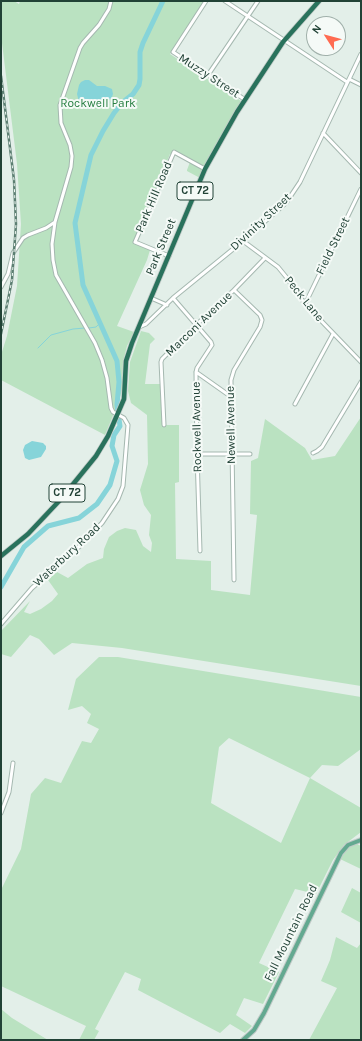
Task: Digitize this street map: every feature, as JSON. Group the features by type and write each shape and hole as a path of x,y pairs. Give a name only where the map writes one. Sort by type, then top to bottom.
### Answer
{"highway":[{"name":"Park Street","path":"116,414 124,399 126,360 206,169 244,99 284,40 319,1"},
{"name":"CT 72","path":"1,556 28,534 61,499 96,456 108,436 116,414"}],"main road":[{"name":"Fall Mountain Road","path":"243,1040 254,1030 264,1013 341,853 348,845 361,840"}],"street":[{"path":"111,1 99,25 80,48 60,105 61,123 70,145 72,156 71,167 55,222 52,244 52,260 56,275 95,342 107,378 111,408 116,414"},
{"name":"Muzzy Street","path":"206,1 173,52 244,99"},
{"path":"225,1 348,80 361,85"},
{"path":"208,75 258,1"},
{"name":"Divinity Street","path":"139,327 146,324 173,298 243,241 286,203 294,191 361,54"},
{"path":"323,133 361,173"},
{"name":"Park Hill Road","path":"169,256 135,242 174,152 206,169"},
{"name":"Field Street","path":"305,304 361,189"},
{"path":"1,287 8,274 12,252 23,238 46,228 55,222"},
{"name":"Peck Lane","path":"243,241 278,267 305,304 361,362"},
{"name":"Marconi Avenue","path":"164,425 161,362 196,324 234,290 265,258"},
{"name":"Newell Avenue","path":"234,290 260,315 262,320 260,327 234,370 231,380 230,396 234,580"},
{"path":"151,298 166,305"},
{"name":"Rockwell Avenue","path":"173,298 212,345 196,372 200,551"},
{"path":"295,404 333,334"},
{"path":"196,372 230,396"},
{"path":"313,452 318,451 322,447 361,382"},
{"name":"Waterbury Road","path":"1,624 32,588 81,545 102,523 116,504 124,479 128,425 123,417 116,414"},
{"path":"197,454 250,454"},
{"path":"1,813 9,792 13,763"}],"green space":[{"name":"Rockwell Park","path":"1,1 14,1 19,4 20,1 204,1 170,54 241,101 200,178 187,171 190,162 170,154 134,243 150,250 147,260 117,326 134,332 127,346 123,362 122,390 119,401 105,435 1,380 1,355 7,336 17,286 21,224 17,164 1,35"},
{"path":"141,331 149,333 155,339 150,344 145,384 164,384 165,425 179,425 179,482 175,483 176,559 211,561 211,590 250,595 257,515 250,514 251,461 258,458 265,419 305,448 312,460 335,456 361,417 361,686 122,648 72,643 54,655 39,639 30,635 11,657 1,654 1,631 30,601 24,612 30,614 41,609 52,601 58,594 48,580 57,572 68,578 87,564 103,558 104,549 109,537 117,531 125,528 136,530 143,546 151,552 152,543 149,535 151,515 144,505 140,490 148,464 147,415 131,403 128,391 130,362"},
{"path":"99,657 118,657 361,697 361,749 338,766 322,765 310,778 361,808 361,832 344,845 333,860 316,894 295,889 259,963 279,972 263,1004 244,998 236,1015 252,1026 245,1033 230,1024 220,1033 138,990 141,979 125,972 95,1029 99,1031 94,1040 79,1040 86,1026 1,986 1,890 21,849 31,794 45,778 61,783 82,741 91,743 99,729 87,723 91,714 82,706 68,710 76,679","holes":["229,738 310,778 281,843 211,803 219,747"]},
{"path":"357,844 361,846 361,869 340,859 349,847"},
{"path":"352,888 361,893 361,923 341,912"},
{"path":"336,937 357,948 361,943 361,1040 309,1040 337,988 321,981 330,960"},
{"path":"1,1009 12,1018 48,1040 1,1040"}],"water":[{"path":"85,80 89,80 97,86 105,86 112,89 112,97 102,107 99,107 92,101 79,102 77,94 79,85"},
{"path":"32,441 43,443 46,446 46,449 41,457 29,460 25,458 23,450 25,445"}],"waterway":[{"path":"1,587 24,547 48,526 79,518 97,504 110,485 117,461 112,446 114,435 120,426 117,405 119,382 117,361 83,285 75,223 91,155 114,113 123,102 133,94 139,85 140,52 163,1"},
{"path":"89,328 96,327 99,324"},
{"path":"38,348 51,335 73,329 85,328"}],"railway":[{"path":"1,76 14,180 16,224 12,280 1,334"}]}
